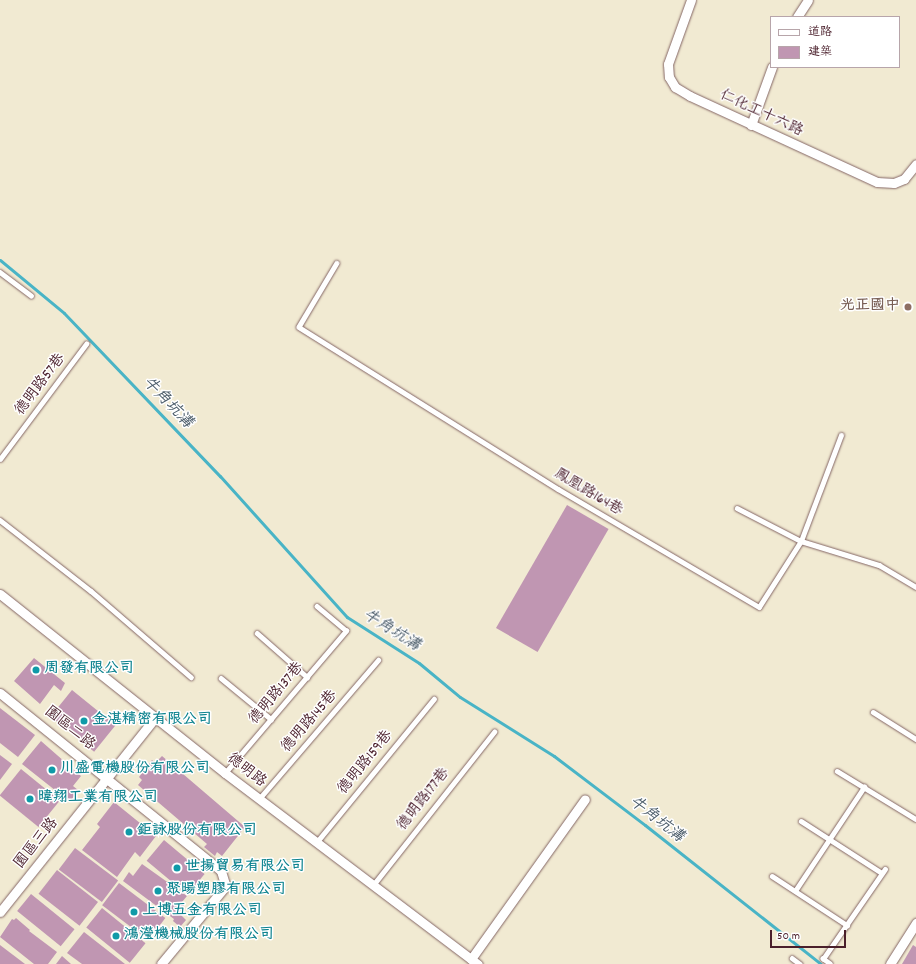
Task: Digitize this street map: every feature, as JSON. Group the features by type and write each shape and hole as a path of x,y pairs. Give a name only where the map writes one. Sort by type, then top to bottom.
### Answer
{"street":[{"name":"仁化工十六路","path":"691,0 668,64 671,82 682,92 877,182 894,183 904,179 916,164"},
{"path":"798,16 808,0"},
{"path":"751,124 772,68"},
{"name":"德明路","path":"0,594 259,799 316,843 374,884 475,962"},
{"name":"園區二路","path":"0,693 222,872 225,884 219,894 161,964"},
{"name":"園區三路","path":"0,912 155,718"},
{"path":"475,962 585,799"},
{"path":"890,964 916,923"}],"lane":[{"name":"鳳凰路164巷","path":"337,263 299,327 558,489 759,607 801,541"},
{"path":"0,272 31,296"},
{"name":"德明路57巷","path":"0,460 86,344"},
{"path":"801,541 841,435"},
{"path":"737,508 801,541 879,564 916,587"},
{"path":"0,520 91,592 191,677"},
{"name":"德明路137巷","path":"226,773 346,631 317,607"},
{"path":"257,634 307,676"},
{"name":"德明路145巷","path":"259,799 378,660"},
{"path":"220,678 271,719"},
{"name":"德明路159巷","path":"316,843 434,699"},
{"path":"873,712 916,739"},
{"name":"德明路177巷","path":"374,884 494,732"},
{"path":"837,771 916,819"},
{"path":"796,891 864,787"},
{"path":"801,821 884,871 823,959 830,964"},
{"path":"772,876 847,925"},
{"path":"792,958 800,964"}],"building":[{"path":"567,505 609,529 538,652 496,628"},
{"name":"周發有限公司","path":"34,658 65,683 61,691 54,685 40,704 14,681"},
{"name":"金湛精密有限公司","path":"72,690 116,725 94,752 51,716"},
{"path":"0,708 35,735 18,757 0,743"},
{"name":"川盛電機股份有限公司","path":"41,741 81,776 73,786 78,790 70,802 22,764"},
{"path":"0,755 12,764 0,780"},
{"path":"162,756 245,827 222,856 217,852 215,856 204,847 207,844 138,785 142,780 139,777 152,760 155,763"},
{"name":"暐翔工業有限公司","path":"21,769 60,800 38,827 0,796"},
{"path":"114,802 156,836 140,857 135,852 117,877 82,850 100,827 97,824"},
{"name":"世揚貿易有限公司","path":"164,840 205,874 187,895 147,861"},
{"path":"75,848 118,880 102,902 59,870"},
{"name":"聚暘塑膠有限公司","path":"142,864 187,896 182,902 185,904 179,913 186,920 180,927 173,921 174,919 123,881 129,872 133,876"},
{"path":"57,870 98,902 80,926 39,894"},
{"name":"上博五金有限公司","path":"119,883 165,918 148,940 102,905"},
{"path":"31,894 75,929 61,946 17,911"},
{"name":"鴻瀅機械股份有限公司","path":"102,908 146,943 130,963 86,927"},
{"path":"16,918 30,930 29,931 57,952 48,964 34,964 0,937 12,919 14,920"},
{"path":"84,932 125,964 82,964 67,953"},
{"path":"0,945 25,964 0,964"},
{"path":"913,945 916,947 916,964 902,964"},
{"path":"62,956 71,964 56,964"}],"waterway":[{"name":"牛角坑溝","path":"0,260 64,313 220,476 347,617 419,663 460,697 554,756 645,825 821,964"}],"place":[{"name":"光正國中","path":"908,307"},
{"name":"周發有限公司","path":"36,670"},
{"name":"金湛精密有限公司","path":"84,721"},
{"name":"川盛電機股份有限公司","path":"52,770"},
{"name":"暐翔工業有限公司","path":"30,799"},
{"name":"鉅詠股份有限公司","path":"129,832"},
{"name":"世揚貿易有限公司","path":"177,868"},
{"name":"聚暘塑膠有限公司","path":"158,891"},
{"name":"上博五金有限公司","path":"134,912"},
{"name":"鴻瀅機械股份有限公司","path":"116,936"}]}
